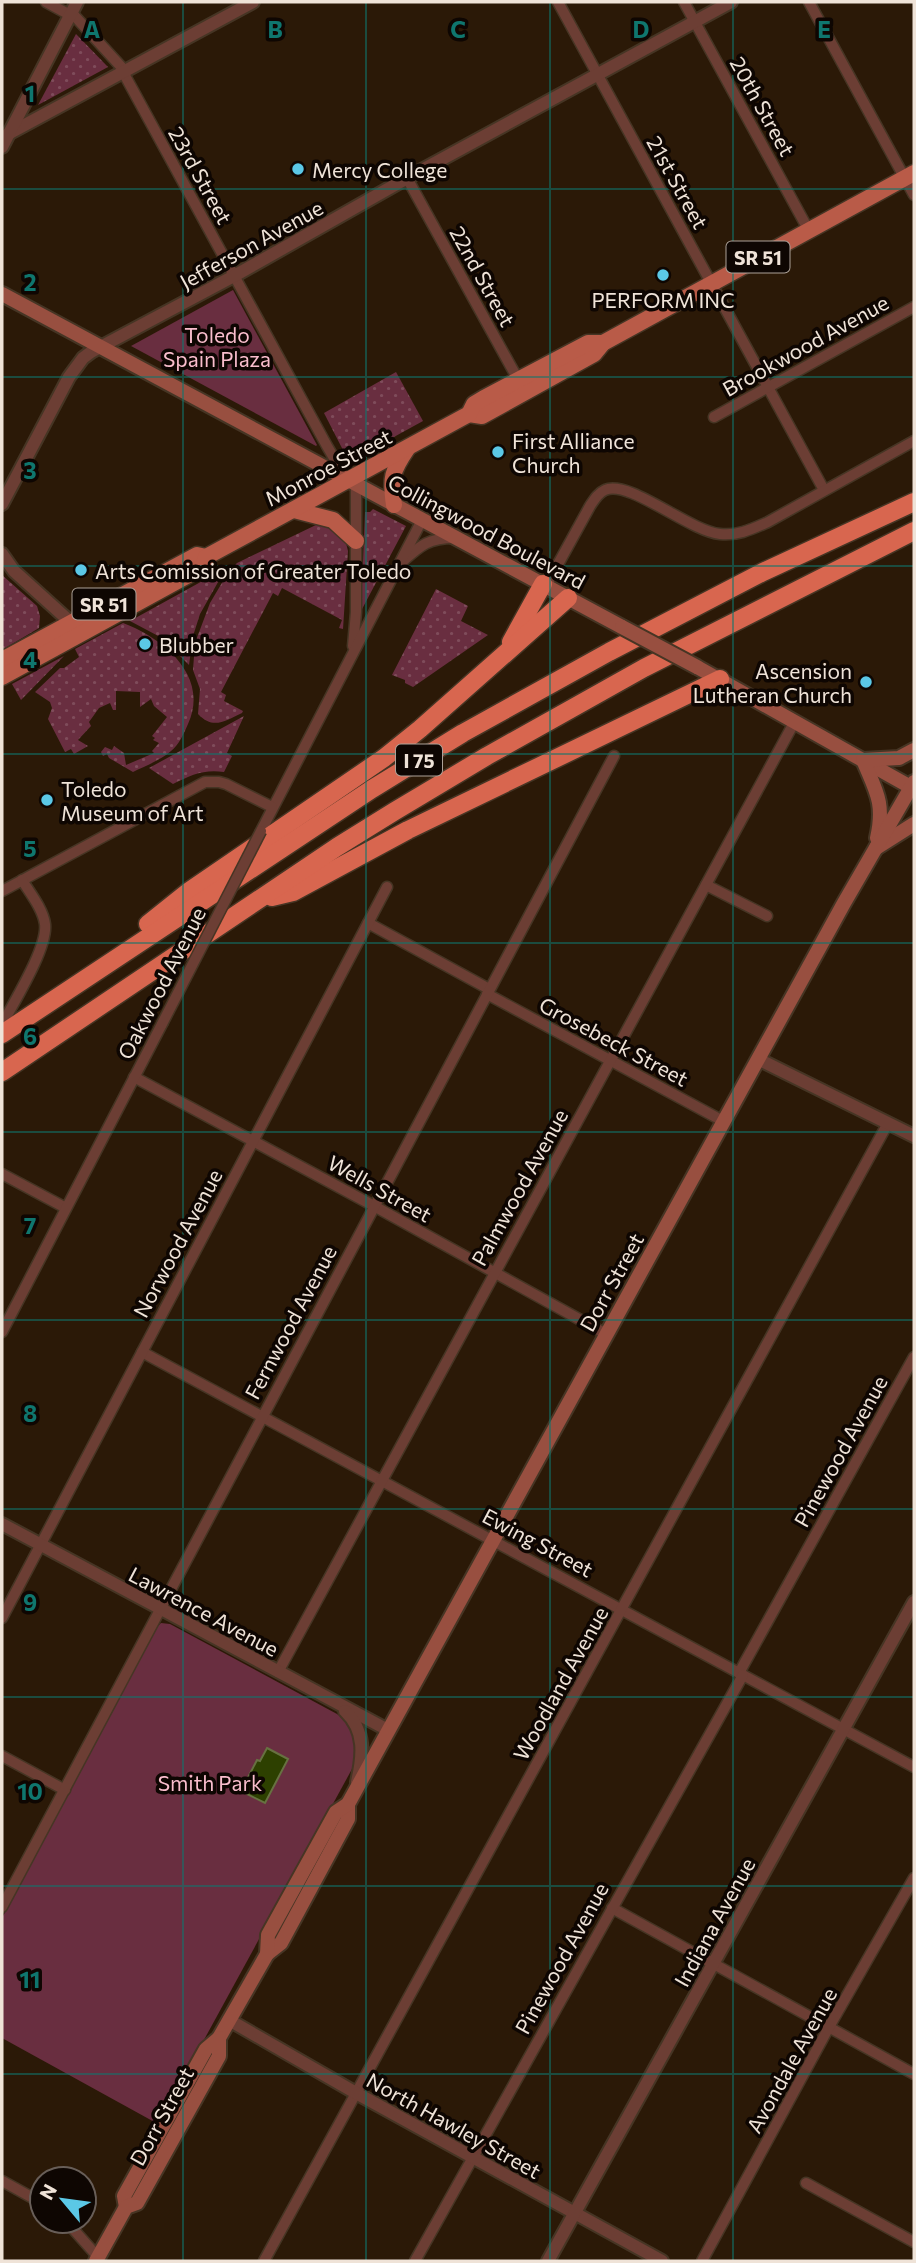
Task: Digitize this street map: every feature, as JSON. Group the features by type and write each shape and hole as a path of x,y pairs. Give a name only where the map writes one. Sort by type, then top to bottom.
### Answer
{"highway":[{"name":"I 75","path":"2,1034 372,789 464,733 751,578 914,499"},
{"name":"I 75","path":"2,1072 360,833 487,756 703,637 914,531"},
{"path":"876,551 914,537"},
{"path":"505,653 544,585"},
{"path":"64,991 188,892 384,758 568,598"},
{"path":"261,900 293,892 408,830 720,679"}],"main road":[{"name":"Monroe Street","path":"2,677 76,628 197,555 206,557 293,510 352,483 407,448 469,414 474,404 522,386 587,343 603,343 909,175"},
{"name":"Collingwood Boulevard","path":"2,295 720,679 913,786"},
{"path":"394,505 391,479 407,448"},
{"path":"293,510 333,520 356,541"},
{"name":"Monroe Street","path":"2,660 76,628"},
{"path":"875,848 881,823 880,802 863,760 899,758 914,750"},
{"name":"Dorr Street","path":"97,2259 126,2207 124,2196 206,2049 219,2038 267,1954 281,1943 344,1828 351,1798 388,1730 723,1121 875,848 913,786"},
{"path":"875,848 914,824"}],"street":[{"name":"23rd Street","path":"46,2 73,10 124,72 327,446 352,483"},
{"path":"8,134 253,2"},
{"name":"21st Street","path":"558,2 824,490"},
{"name":"20th Street","path":"684,2 808,229"},
{"name":"Jefferson Avenue","path":"2,504 74,369 83,358 731,2"},
{"path":"809,2 909,175 914,195"},
{"path":"2,146 73,10"},
{"name":"22nd Street","path":"407,178 522,386"},
{"name":"Brookwood Avenue","path":"714,416 914,307"},
{"path":"544,585 590,506 606,489 626,490 699,528 719,534 742,533 768,522 914,442"},
{"name":"Oakwood Avenue","path":"352,483 356,541 353,650"},
{"name":"Oakwood Avenue","path":"2,1332 422,520"},
{"name":"Oakwood Avenue","path":"398,566 425,543 441,538 456,538"},
{"path":"2,554 14,571 76,628"},
{"name":"Palmwood Avenue","path":"278,1672 795,721"},
{"name":"Fernwood Avenue","path":"2,1907 614,756"},
{"path":"2,891 205,782 226,784 272,807"},
{"path":"2,1025 43,944 46,929 43,915 22,880"},
{"path":"706,885 767,916"},
{"name":"Norwood Avenue","path":"2,1618 387,887"},
{"name":"Grosebeck Street","path":"368,923 723,1121"},
{"path":"758,1059 914,1136"},
{"name":"Wells Street","path":"134,1077 606,1334"},
{"name":"Woodland Avenue","path":"264,2261 888,1123"},
{"path":"2,1174 66,1208"},
{"name":"Ewing Street","path":"142,1352 914,1768"},
{"name":"Pinewood Avenue","path":"415,2261 914,1357"},
{"name":"Lawrence Avenue","path":"2,1524 388,1730"},
{"name":"Indiana Avenue","path":"548,2261 914,1602"},
{"path":"337,1704 354,1720 360,1733 362,1755 351,1798"},
{"path":"2,1756 65,1790"},
{"name":"Avondale Avenue","path":"702,2261 829,2027 914,1878"},
{"path":"612,1908 914,2074"},
{"name":"North Hawley Street","path":"229,2020 662,2261"},
{"path":"2,2181 28,2195"},
{"path":"806,2183 914,2242"},
{"path":"77,2235 97,2259"}],"green space":[{"path":"76,34 108,67 38,105"},
{"name":"Toledo Spain Plaza","path":"233,290 317,445 316,446 131,346"},
{"path":"396,372 423,421 352,460 345,454 324,413"},
{"path":"373,509 406,526 361,611 365,512"},
{"path":"318,524 327,525 341,535 348,551 343,629 339,628 342,620 282,588 278,596 273,593 221,692 226,695 224,701 243,711 230,719 209,722 198,714 200,689 193,670 195,643 210,603 229,571 237,563"},
{"path":"226,568 200,614 193,636 189,665 162,638 130,621"},
{"path":"2,575 37,606 40,616 39,628 2,650"},
{"path":"436,589 468,606 461,621 488,635 413,687 405,683 405,680 392,675"},
{"path":"123,623 153,638 167,649 188,675 193,690 193,706 188,724 176,746 163,757 133,772 109,758 107,754 103,756 101,752 105,747 112,750 114,746 124,753 126,765 154,753 152,751 159,743 153,740 155,738 152,736 167,717 154,706 151,699 140,707 140,692 116,691 116,710 113,710 110,703 99,708 89,722 91,726 78,740 88,746 74,754 71,749 65,752 48,719 52,708 50,702 35,692 60,668 79,657 75,649"},
{"path":"64,656 21,700 12,684"},
{"path":"244,716 227,753 232,756 224,772 210,771 173,784 149,768"},
{"name":"Smith Park","path":"161,1623 170,1624 337,1714 352,1732 356,1754 352,1769 158,2124 2,2038 2,1918 155,1629"}],"shaded area":[{"path":"267,1748 288,1759 265,1803 241,1791 257,1760 260,1761"}],"place":[{"name":"Mercy College","path":"298,169"},
{"name":"PERFORM INC","path":"663,275"},
{"name":"First Alliance Church","path":"498,452"},
{"name":"Arts Comission of Greater Toledo","path":"81,570"},
{"name":"Blubber","path":"145,644"},
{"name":"Ascension Lutheran Church","path":"866,682"},
{"name":"Toledo Museum of Art","path":"47,800"}]}
